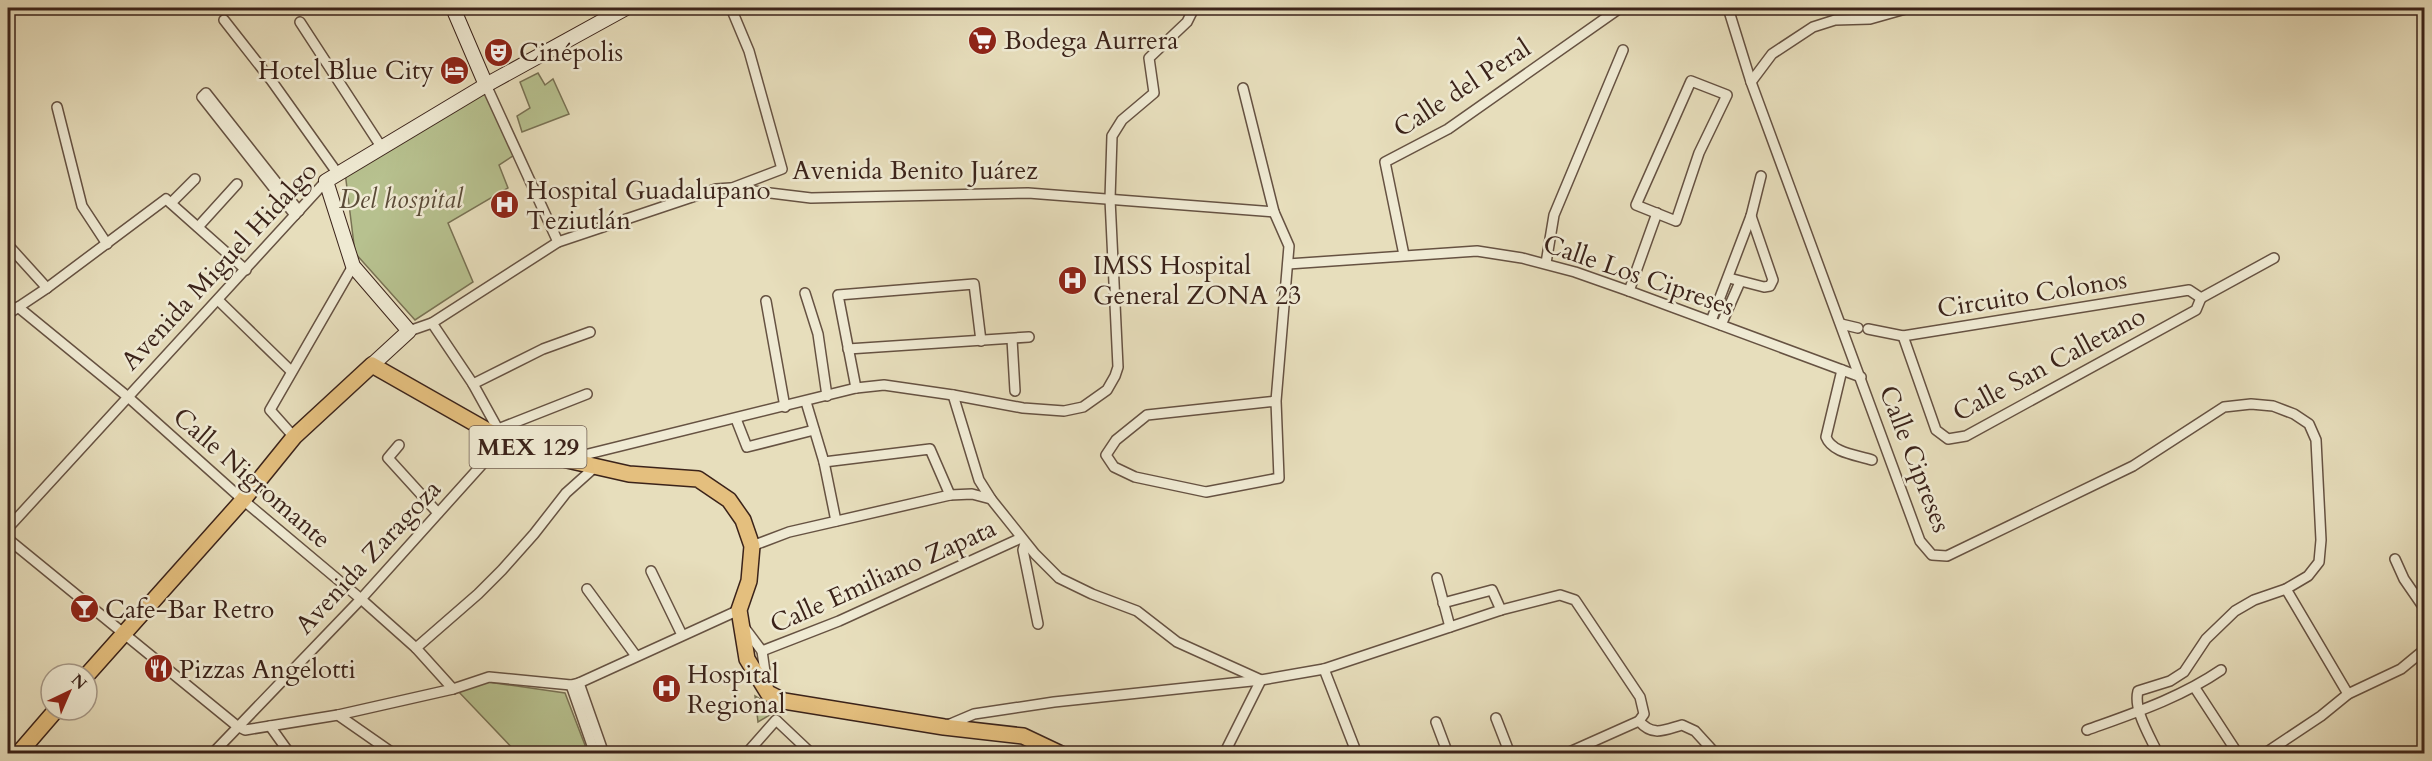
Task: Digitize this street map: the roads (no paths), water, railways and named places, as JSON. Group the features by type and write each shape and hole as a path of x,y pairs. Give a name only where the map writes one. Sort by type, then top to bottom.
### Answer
{"main road":[{"path":"453,8 486,85"},
{"name":"Avenida Miguel Hidalgo","path":"332,178 486,85 626,8"},
{"path":"98,662 243,500 294,437 409,331 351,261 332,178"},
{"name":"MEX 129","path":"372,365 498,434 567,460 595,467 629,474 698,479 729,500 743,520 752,546 749,581 740,616 747,659 768,693"},
{"path":"768,693 784,701 944,727 1023,736 1061,753"},
{"path":"18,753 45,722"}],"street":[{"path":"730,188 782,169 749,51 731,8"},
{"path":"567,460 856,388 884,385 1023,408 1064,411 1083,407 1107,390 1118,367 1110,198 1112,135 1122,120 1154,93 1149,58 1187,22 1194,10 1182,8"},
{"name":"Calle del Peral","path":"1404,255 1385,162 1448,129 1620,8"},
{"name":"Calle Cipreses","path":"1728,8 1751,82 1920,542 1932,555 1947,556 2133,466 2224,407 2251,404 2273,406 2294,414 2309,424 2316,440 2321,540 2319,562 2308,576 2286,589 2254,600 2235,611 2206,639 2184,672 2170,681 2138,691 2136,698 2139,711"},
{"path":"1751,82 1772,54 1813,27 1834,20 1870,19 1909,8"},
{"path":"224,20 271,80 332,178"},
{"path":"300,22 382,148"},
{"path":"1546,263 1554,215 1623,50"},
{"path":"1691,81 1727,95 1699,153 1676,221 1657,213 1636,205 1691,81"},
{"path":"486,85 558,242"},
{"path":"1244,88 1274,212 1289,246 1276,401 1279,478 1206,492 1135,477 1114,467 1106,455 1116,440 1147,415 1276,401"},
{"path":"206,93 297,213 202,97 206,93"},
{"path":"57,107 82,206 107,244"},
{"path":"1711,321 1751,216 1761,176"},
{"name":"Avenida Miguel Hidalgo","path":"8,528 297,213 332,178"},
{"path":"8,314 169,201 195,179"},
{"path":"198,227 237,184"},
{"name":"Avenida Benito Juárez","path":"409,331 432,323 558,242 716,189 730,188 811,198 1028,193 1274,212"},
{"path":"169,201 246,270"},
{"path":"1629,291 1657,213"},
{"path":"1729,278 1764,287 1770,286 1773,280 1751,216"},
{"path":"8,245 47,288"},
{"name":"Calle Los Cipreses","path":"1288,264 1476,251 1546,263 1629,291 1861,377"},
{"name":"Calle San Calletano","path":"1903,336 1936,430 1948,439 1966,436 2196,310 2200,298 2274,258"},
{"path":"294,437 270,410 351,261"},
{"path":"1721,325 1740,282"},
{"path":"856,388 838,295 974,284 981,341"},
{"name":"Circuito Colonos","path":"1841,324 1903,336 2189,290 2200,298"},
{"path":"805,292 818,334 827,396"},
{"path":"218,300 291,371"},
{"path":"766,301 785,407"},
{"name":"Calle Nigromante","path":"18,307 128,397 243,500 361,599 416,648 453,689"},
{"path":"432,323 473,384 498,434 587,394"},
{"path":"473,384 543,348 590,332"},
{"path":"849,349 1029,338"},
{"path":"1011,339 1015,391"},
{"path":"1842,370 1826,437 1828,443 1836,448 1872,460"},
{"path":"954,395 979,480 1023,540 1059,578 1137,611 1177,642 1262,680"},
{"path":"806,402 824,462 836,521"},
{"path":"736,419 747,447 814,430"},
{"name":"Avenida Zaragoza","path":"212,753 241,728 361,599 438,513 498,434"},
{"path":"399,445 388,458 438,513"},
{"path":"824,462 930,448 950,495"},
{"path":"416,648 494,578 534,534 566,493 595,467"},
{"path":"752,546 789,532 950,495 972,494 991,499"},
{"path":"8,539 122,634 241,728 270,726 338,715 453,689 489,677 575,684 682,636 740,616 762,651 768,693"},
{"name":"Calle Emiliano Zapata","path":"762,651 839,621 1023,540 1038,624"},
{"path":"2395,559 2404,579 2424,608"},
{"path":"651,572 682,636"},
{"path":"1437,578 1450,627"},
{"path":"587,589 636,656"},
{"path":"2286,589 2348,694"},
{"path":"1443,603 1492,591 1501,610"},
{"path":"944,727 974,714 986,712 1262,680 1324,669 1501,610 1560,595 1575,600 1640,697 1641,718 1646,729 1656,732 1682,725 1695,731 1716,753"},
{"path":"2264,753 2321,716 2348,694 2401,669 2424,650"},
{"path":"1324,669 1357,753"},
{"path":"2087,730 2195,688 2221,670"},
{"path":"1224,753 1262,680"},
{"path":"575,684 598,750"},
{"path":"2195,688 2238,753"},
{"path":"2139,711 2158,753"},
{"path":"338,715 394,753"},
{"path":"1496,718 1510,753"},
{"path":"1565,753 1641,718"},
{"path":"746,753 776,720 812,753"},
{"path":"1436,722 1448,753"},
{"path":"270,726 290,753"}],"place":[{"name":"Bodega Aurrera","path":"983,40"},
{"name":"Cinépolis","path":"498,52"},
{"name":"Hotel Blue City","path":"455,70"},
{"name":"Hospital Guadalupano Teziutlán","path":"505,205"},
{"name":"IMSS Hospital General ZONA 23","path":"1072,280"},
{"name":"Cafe-Bar Retro","path":"84,609"},
{"name":"Pizzas Angelotti","path":"158,669"},
{"name":"Hospital Regional","path":"666,689"}],"park label":[{"name":"Del hospital","path":"401,199"}]}
